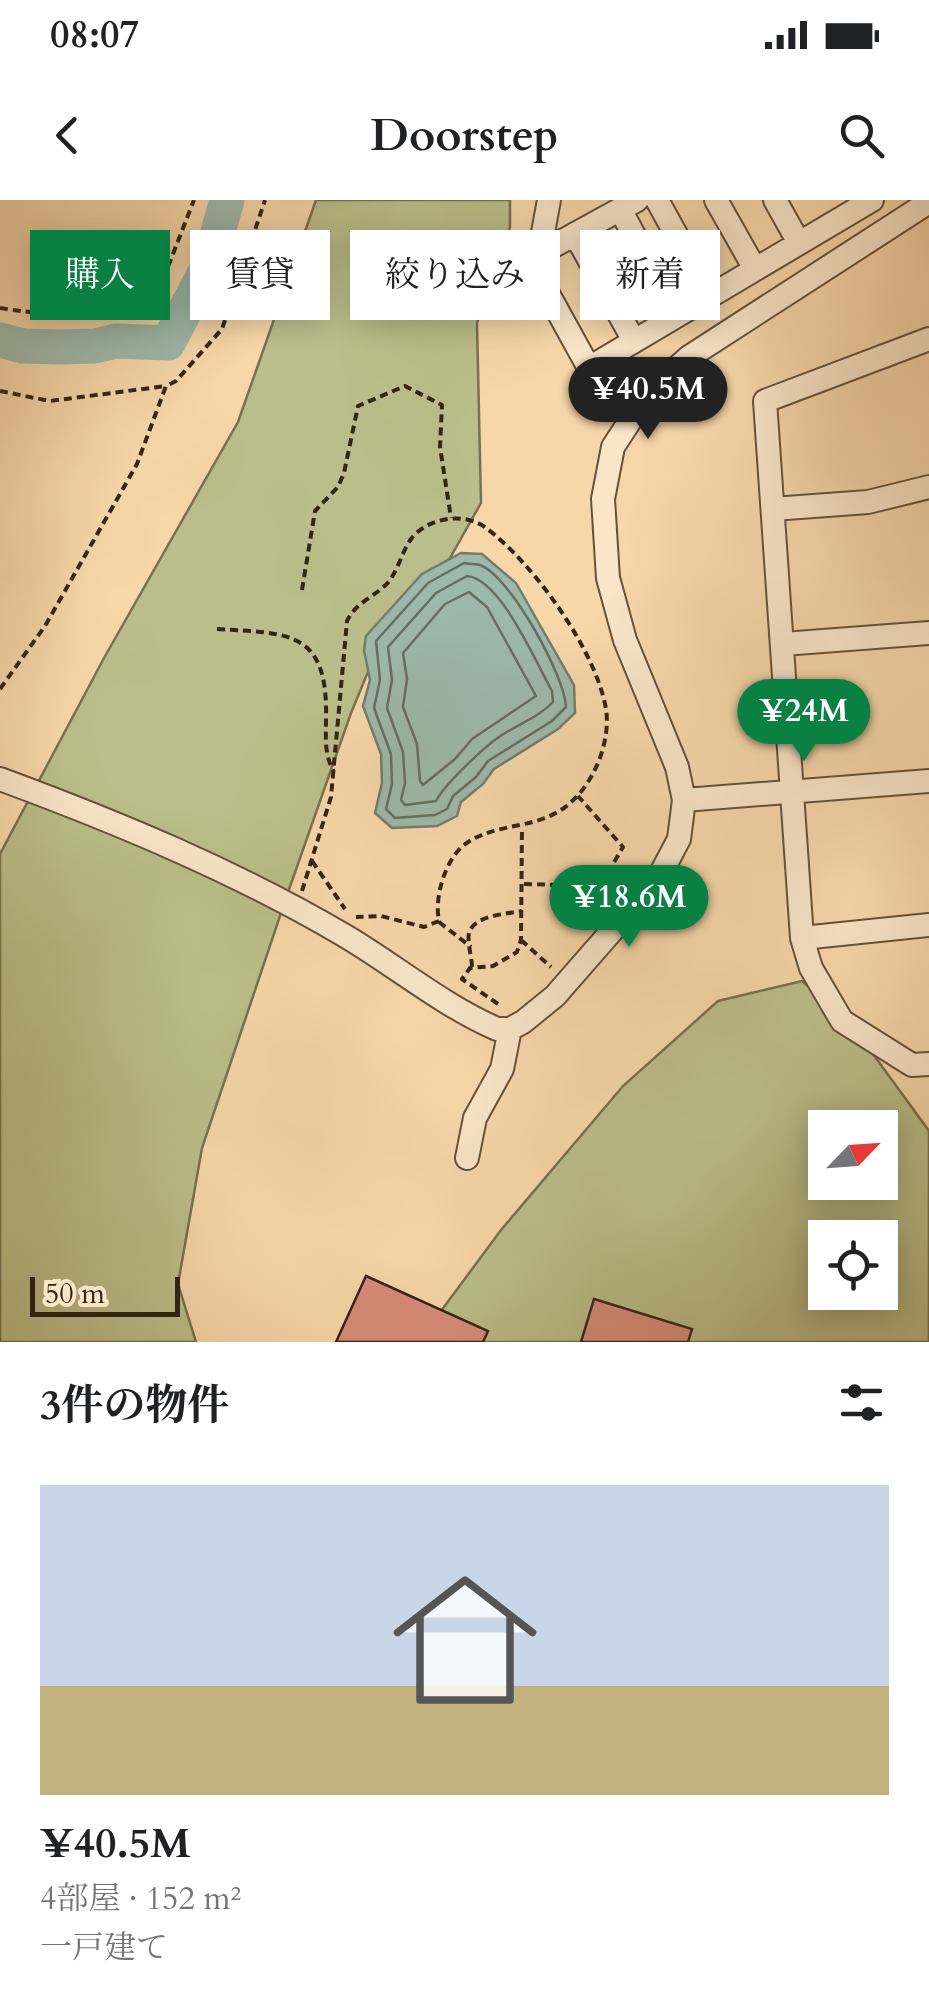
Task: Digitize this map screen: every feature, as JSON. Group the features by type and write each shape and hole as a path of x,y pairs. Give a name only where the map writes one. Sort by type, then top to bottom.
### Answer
{"street":[{"path":"544,230 549,200"},
{"path":"657,200 674,230"},
{"path":"716,200 754,270"},
{"path":"776,200 799,243"},
{"path":"720,290 799,243 840,208 872,200"},
{"path":"0,779 120,823 296,909 497,1030 510,1028 538,1013 658,877 679,839 684,800 678,767 625,640 608,578 602,499 613,447 648,394 690,357 929,202"},
{"path":"560,243 628,205 639,230"},
{"path":"576,234 634,341"},
{"path":"560,315 589,368 670,320"},
{"path":"929,340 764,400 802,938 811,968 842,1021 912,1065 929,1064"},
{"path":"773,509 868,502 929,488"},
{"path":"783,644 929,633"},
{"path":"684,800 929,780"},
{"path":"802,938 929,925"},
{"path":"466,1158 475,1118 502,1069 510,1028"}],"path":[{"path":"0,308 76,314 134,313 148,306 158,296 194,200"},
{"path":"0,391 50,401 166,386 176,381 222,329 265,200"},
{"path":"0,689 45,626 137,464 166,386"},
{"path":"302,590 316,510 338,486 344,473 358,406 405,386 442,405 440,447 451,518"},
{"path":"296,909 331,796 347,620 352,610 390,580 415,534 436,521 451,518 482,524 505,544 572,629 596,676 606,709 606,730 590,780 578,796 552,815 522,827 486,834 465,845 450,860 444,876 439,922"},
{"path":"217,629 268,632 301,643 316,656 325,676 325,756 334,772"},
{"path":"522,884 600,886 623,847 578,796"},
{"path":"472,967 493,966 517,952 521,940 522,827"},
{"path":"312,861 348,914 404,919 424,926 439,922"},
{"path":"510,1028 503,1009 490,996 462,980 472,967 469,933 475,924 522,910"},
{"path":"439,922 470,947"},
{"path":"521,940 567,982"}],"green space":[{"path":"316,200 510,200 509,230 350,230 350,320 478,320 481,503 450,558 394,609 351,713 286,898 202,1148 178,1284 196,1342 0,1342 0,854 104,658 238,422 274,320 330,320 330,230 305,230"},
{"path":"802,981 849,1021 929,1131 929,1342 418,1342 501,1230 623,1086 718,1001"}],"water":[{"path":"461,553 482,554 516,583 574,685 575,713 558,729 494,769 461,802 457,816 437,826 392,828 375,813 382,783 381,754 363,706 370,680 364,650 366,636 422,574"}],"building":[{"path":"366,1276 488,1331 483,1342 336,1342"},
{"path":"594,1299 692,1329 688,1342 581,1342"}],"waterway":[{"path":"0,340 23,346 60,347 116,341 168,343 208,267 227,200"}]}
